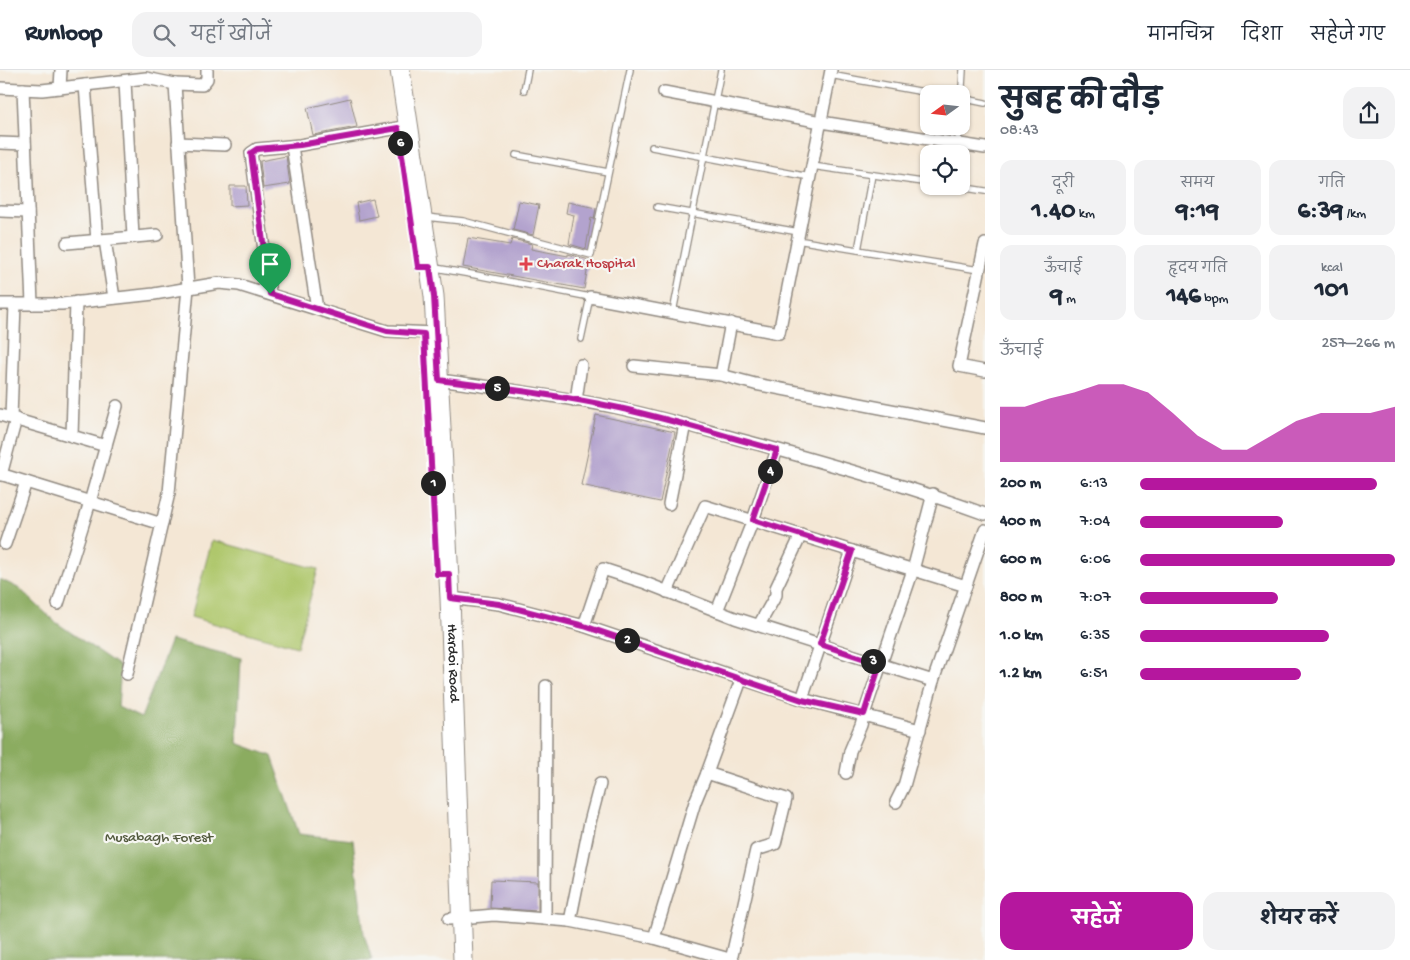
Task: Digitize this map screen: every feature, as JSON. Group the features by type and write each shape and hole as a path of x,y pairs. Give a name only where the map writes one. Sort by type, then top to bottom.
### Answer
{"main road":[{"name":"Hardoi Road","path":"389,70 424,267"},
{"name":"Hardoi Road","path":"400,70 422,217 424,267 422,295 439,380 443,574 450,598 456,918 451,960"},
{"name":"Hardoi Road","path":"430,333 443,574 456,918 463,960"}],"street":[{"path":"60,88 61,70"},
{"path":"0,88 42,90 124,81 147,74 175,84 202,86 207,70"},
{"path":"590,297 779,333 830,72"},
{"path":"124,81 133,237"},
{"path":"127,674 169,493 188,288 175,84"},
{"path":"85,85 101,240 114,298"},
{"path":"23,89 32,304"},
{"path":"664,92 820,122 985,148"},
{"path":"270,294 251,153 257,149 292,146 398,128"},
{"path":"178,143 225,145"},
{"path":"0,144 25,144"},
{"path":"292,146 318,309"},
{"path":"0,211 28,212"},
{"path":"67,243 157,235"},
{"path":"985,244 959,366 985,371"},
{"path":"0,304 76,302 219,283 239,285 387,331 430,333"},
{"path":"72,436 76,302"},
{"path":"15,304 9,417 0,474 162,524"},
{"path":"721,375 731,323"},
{"path":"576,401 581,365"},
{"path":"634,366 721,375 755,384 985,428"},
{"path":"439,380 618,408 686,424 933,494 985,514"},
{"path":"58,604 90,502 117,406"},
{"path":"9,417 106,446"},
{"path":"669,504 686,424"},
{"path":"717,611 753,520 777,450"},
{"path":"5,544 26,482"},
{"path":"846,773 850,750 861,725 913,570 933,494"},
{"path":"668,592 705,506 966,586"},
{"path":"896,802 904,786 933,681 985,530"},
{"path":"759,625 776,596 776,588 801,535"},
{"path":"802,700 852,551"},
{"path":"584,626 603,569 717,611 933,681"},
{"path":"450,598 499,604 584,626 802,700 864,714 920,730"},
{"path":"654,938 695,802 741,680"},
{"path":"545,919 546,686"},
{"path":"456,918 494,915 570,921 654,938 732,960 756,850 775,844 786,800 706,773"},
{"path":"570,921 586,837 600,784"}],"lane":[{"path":"524,90 528,70"},
{"path":"422,217 463,221 591,255 630,70"},
{"path":"673,312 721,70"},
{"path":"962,85 963,70"},
{"path":"830,72 920,91"},
{"path":"970,100 985,103"},
{"path":"958,135 958,143"},
{"path":"652,147 704,157 811,171 872,174 920,182"},
{"path":"516,155 608,172"},
{"path":"858,250 872,174"},
{"path":"970,189 985,191"},
{"path":"658,207 858,250 979,270"},
{"path":"424,267 590,297 581,339"}],"green space":[{"path":"212,540 318,569 297,647 191,617"},
{"name":"Musabagh Forest","path":"0,579 20,589 54,621 121,667 118,707 141,718 171,640 241,658 237,743 272,756 299,834 353,840 364,934 372,960 0,960"}],"building":[{"path":"350,98 357,127 313,135 307,108"},
{"path":"286,156 290,184 263,188 260,161"},
{"path":"230,186 246,186 247,205 230,206"},
{"path":"373,199 377,216 359,220 356,203"},
{"path":"519,201 539,205 533,235 513,230"},
{"path":"568,202 596,208 594,219 591,218 586,249 569,244 574,215 566,213"},
{"path":"468,238 510,245 512,239 532,244 531,249 568,256 568,254 589,260 584,289 463,267"},
{"path":"596,415 675,432 660,502 581,485"},
{"path":"491,880 538,882 538,911 490,908"}],"place":[{"name":"Charak Hospital","path":"526,264"}],"route":[{"path":"398,128 418,267 430,267 434,296 439,380 618,408 701,428 777,450 753,520 852,551 820,644 880,664 864,714 802,700 584,626 499,604 450,598 449,574 437,574 424,334 387,331 270,294 251,153 257,149 300,145 398,128"}]}
